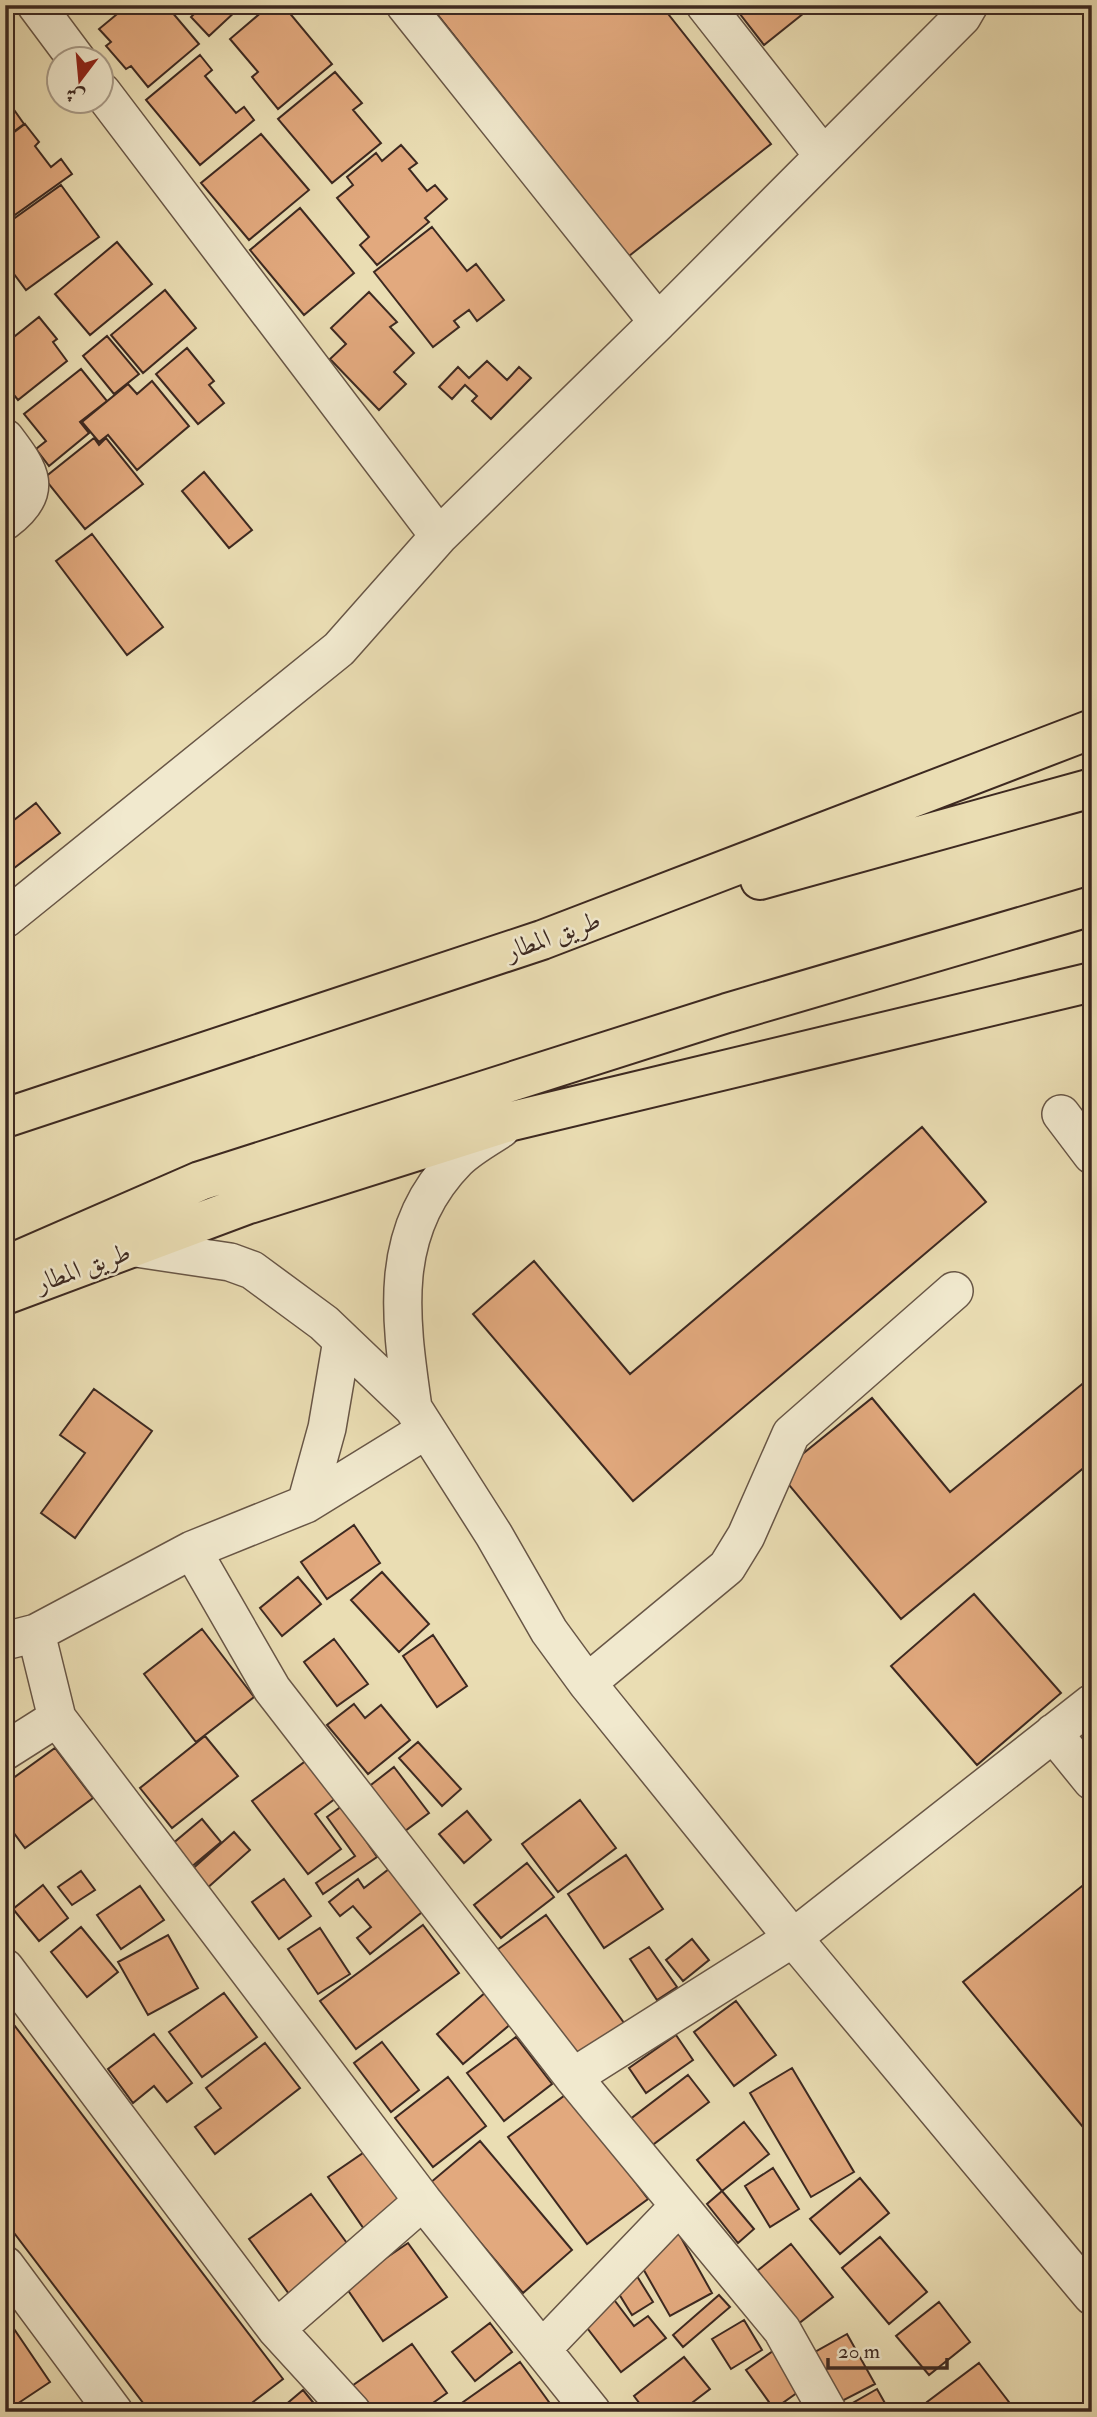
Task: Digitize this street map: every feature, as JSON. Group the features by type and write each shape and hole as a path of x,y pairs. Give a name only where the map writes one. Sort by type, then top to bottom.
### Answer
{"highway":[{"name":"طريق المطار","path":"5,1118 542,940 1092,729"},
{"path":"542,940 1092,788"},
{"path":"5,1266 200,1181 727,1013 1092,906"},
{"name":"طريق المطار","path":"5,1295 246,1205 512,1121 1092,982"}],"street":[{"path":"36,5 67,46"},
{"path":"405,5 658,322"},
{"path":"705,5 822,154"},
{"path":"5,919 339,649 439,537 962,17 969,5"},
{"path":"116,110 439,537"},
{"path":"5,438 29,468 26,501 5,521"},
{"path":"1061,1114 1092,1155"},
{"path":"420,1419 405,1345 402,1278 413,1229 424,1199 457,1159 512,1121"},
{"path":"135,1248 230,1262 252,1270 324,1323 420,1419 494,1535 549,1631 587,1683 793,1938 1092,2296"},
{"path":"587,1683 727,1567 746,1536 791,1434 954,1291"},
{"path":"306,1504 327,1428 342,1340"},
{"path":"420,1419 306,1504 192,1550 21,1637 57,1718 423,2201 592,2412"},
{"path":"192,1550 272,1689 573,2077 782,2330 828,2412"},
{"path":"573,2077 793,1938 1092,1703"},
{"path":"5,1751 57,1718"},
{"path":"1053,1733 1092,1780"},
{"path":"5,1968 276,2329 352,2412"},
{"path":"276,2329 423,2201"},
{"path":"543,2348 679,2206"},
{"path":"5,2265 114,2412"}],"building":[{"path":"128,5 166,5 199,44 148,87 131,66 126,69 116,58 116,46 106,46 111,42 99,29"},
{"path":"203,5 232,5 237,10 209,36 191,17"},
{"path":"270,5 283,5 332,64 278,109 252,77 258,72 230,39"},
{"path":"430,5 661,5 771,144 629,256"},
{"path":"733,5 814,5 764,45"},
{"path":"200,55 212,70 205,76 236,113 244,107 254,120 200,165 146,100"},
{"path":"335,72 362,103 353,110 381,143 332,183 278,119"},
{"path":"5,97 24,124 5,138"},
{"path":"25,124 39,142 35,146 51,167 61,159 72,174 5,222 5,139"},
{"path":"261,134 309,190 249,240 201,183"},
{"path":"401,145 417,163 409,169 427,191 435,185 447,199 425,218 429,222 377,265 360,245 369,237 337,198 353,185 347,177 376,153 382,161"},
{"path":"61,185 99,237 26,290 5,262 5,252 10,248 5,242 5,225"},
{"path":"300,208 354,273 304,315 250,250"},
{"path":"432,227 467,271 476,264 504,300 477,321 469,310 454,321 459,327 433,347 374,272"},
{"path":"117,242 152,284 90,335 55,294"},
{"path":"165,290 196,328 143,373 111,335"},
{"path":"369,292 397,322 390,327 414,353 394,372 406,384 379,410 330,359 346,344 331,328"},
{"path":"39,317 57,339 53,342 67,361 18,400 5,384 5,344"},
{"path":"107,336 139,374 114,394 83,356"},
{"path":"187,348 214,381 209,385 224,403 198,424 156,374"},
{"path":"487,361 507,380 519,367 531,378 491,419 472,401 477,396 465,385 452,399 439,387 458,367 469,378"},
{"path":"81,369 107,401 80,422 89,433 49,466 36,449 46,441 24,414"},
{"path":"152,381 189,426 137,470 108,435 99,442 82,422 128,384 137,394"},
{"path":"94,438 99,445 106,438 143,484 85,529 44,478"},
{"path":"204,472 252,530 229,548 182,491"},
{"path":"92,534 163,627 127,655 56,561"},
{"path":"36,803 60,833 5,875 5,827"},
{"path":"922,1127 986,1202 633,1501 473,1314 534,1261 630,1374"},
{"path":"1092,1376 1092,1461 901,1619 779,1473 872,1398 950,1492"},
{"path":"94,1389 152,1431 75,1538 41,1513 85,1453 60,1435"},
{"path":"354,1525 380,1563 327,1599 301,1562"},
{"path":"382,1572 429,1624 399,1652 351,1600"},
{"path":"298,1577 321,1604 282,1636 260,1608"},
{"path":"974,1594 1061,1693 977,1765 891,1666"},
{"path":"202,1629 254,1697 196,1742 144,1674"},
{"path":"433,1635 467,1686 437,1707 403,1656"},
{"path":"334,1639 368,1684 337,1706 304,1662"},
{"path":"354,1704 365,1718 381,1705 410,1740 368,1774 327,1725"},
{"path":"205,1736 238,1776 172,1828 140,1788"},
{"path":"418,1742 461,1789 442,1806 399,1758"},
{"path":"55,1748 93,1798 25,1848 5,1821 5,1784"},
{"path":"307,1760 336,1798 315,1814 341,1849 308,1874 252,1801"},
{"path":"394,1767 429,1813 401,1834 367,1788"},
{"path":"580,1800 616,1848 558,1892 522,1844"},
{"path":"342,1806 377,1857 323,1894 316,1883 355,1856 327,1817"},
{"path":"467,1811 491,1840 464,1863 439,1834"},
{"path":"202,1819 221,1842 190,1868 171,1845"},
{"path":"234,1832 250,1850 205,1890 189,1872"},
{"path":"626,1855 663,1909 604,1948 568,1894"},
{"path":"527,1863 554,1897 501,1938 474,1905"},
{"path":"393,1866 427,1908 370,1954 357,1938 371,1927 353,1906 340,1916 329,1902 358,1879 364,1888"},
{"path":"81,1871 95,1890 72,1905 58,1887"},
{"path":"1092,1878 1092,2000 1087,2004 1092,2010 1092,2138 963,1982"},
{"path":"284,1879 311,1916 279,1939 252,1902"},
{"path":"43,1885 68,1918 39,1941 13,1909"},
{"path":"140,1886 164,1920 121,1949 97,1915"},
{"path":"546,1915 627,2027 575,2064 494,1952"},
{"path":"423,1925 459,1973 356,2049 320,2001"},
{"path":"81,1927 118,1972 87,1997 51,1952"},
{"path":"320,1928 350,1974 318,1994 288,1949"},
{"path":"168,1935 198,1988 148,2015 118,1962"},
{"path":"692,1939 709,1960 683,1981 666,1960"},
{"path":"649,1947 677,1987 657,2000 630,1959"},
{"path":"486,1992 512,2023 463,2064 437,2034"},
{"path":"224,1993 257,2037 202,2077 169,2032"},
{"path":"736,2001 776,2055 734,2086 694,2032"},
{"path":"5,2013 283,2379 240,2412 150,2412 5,2221"},
{"path":"154,2034 192,2083 167,2102 154,2086 133,2103 108,2069"},
{"path":"676,2035 693,2060 646,2093 629,2068"},
{"path":"516,2037 552,2084 504,2121 467,2073"},
{"path":"382,2042 419,2090 391,2112 354,2063"},
{"path":"265,2043 300,2088 215,2154 195,2127 221,2108 206,2088"},
{"path":"792,2068 854,2172 811,2197 750,2093"},
{"path":"688,2075 709,2102 650,2147 629,2120"},
{"path":"448,2077 486,2126 433,2167 395,2118"},
{"path":"568,2093 648,2199 587,2244 508,2137"},
{"path":"744,2122 769,2154 722,2191 697,2160"},
{"path":"480,2141 572,2250 523,2293 430,2183"},
{"path":"366,2151 402,2202 364,2229 328,2177"},
{"path":"773,2168 799,2209 770,2227 745,2186"},
{"path":"860,2178 889,2213 840,2254 810,2219"},
{"path":"722,2191 754,2229 738,2243 707,2204"},
{"path":"311,2194 352,2250 289,2294 249,2239"},
{"path":"679,2234 712,2293 670,2316 637,2258"},
{"path":"880,2237 927,2292 889,2324 842,2268"},
{"path":"408,2243 447,2297 383,2341 345,2286"},
{"path":"791,2244 833,2297 798,2324 757,2271"},
{"path":"627,2260 653,2302 632,2315 606,2273"},
{"path":"719,2295 730,2307 683,2347 673,2335"},
{"path":"612,2297 634,2326 648,2316 666,2338 621,2372 581,2320"},
{"path":"939,2302 970,2342 929,2375 896,2336"},
{"path":"744,2320 762,2350 731,2369 712,2339"},
{"path":"10,2323 50,2382 5,2412 5,2326"},
{"path":"490,2323 512,2352 475,2381 452,2352"},
{"path":"847,2334 875,2384 842,2401 815,2352"},
{"path":"412,2344 447,2393 420,2412 366,2412 349,2388"},
{"path":"773,2351 801,2390 774,2409 746,2370"},
{"path":"684,2357 710,2389 680,2412 646,2412 634,2396"},
{"path":"520,2362 554,2409 550,2412 449,2412"},
{"path":"979,2363 1012,2406 1004,2412 934,2412 927,2402"},
{"path":"877,2389 890,2412 846,2412 844,2408"},
{"path":"303,2390 321,2412 277,2412"}]}
